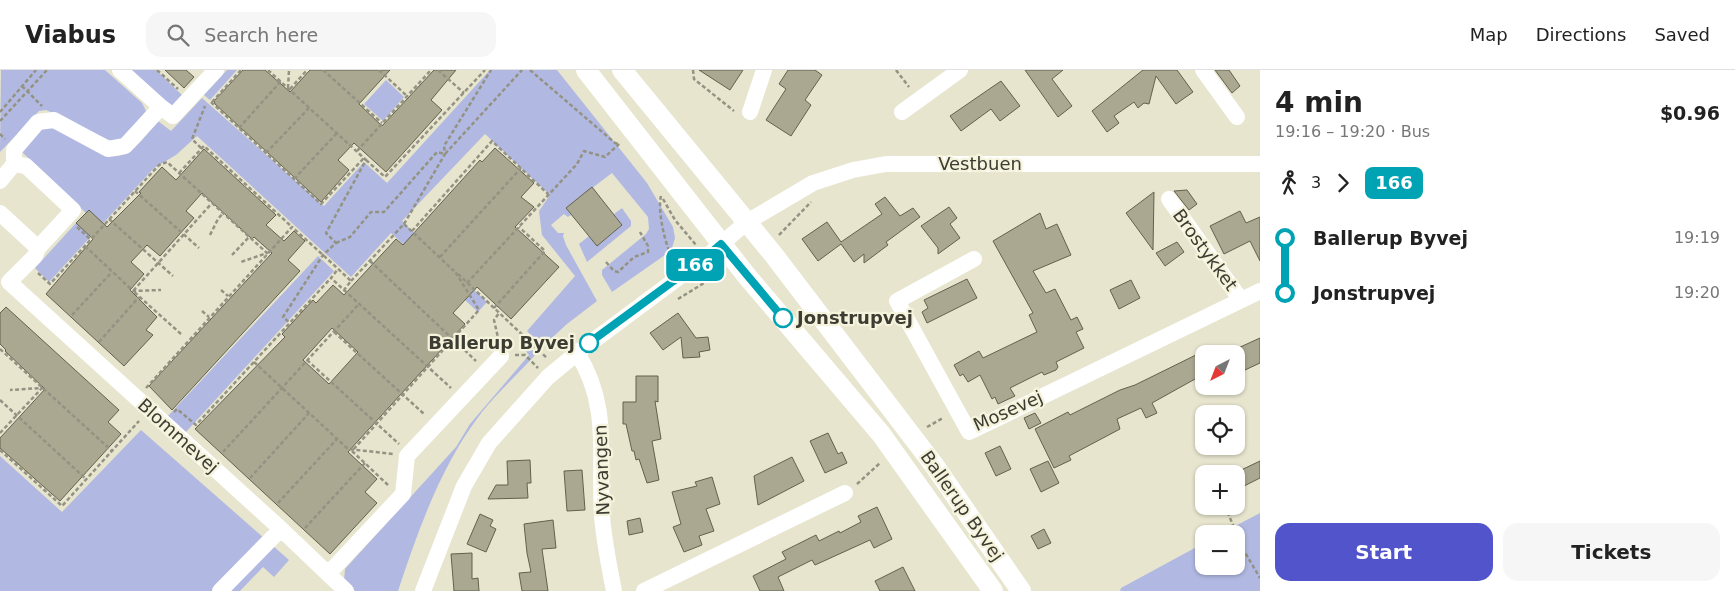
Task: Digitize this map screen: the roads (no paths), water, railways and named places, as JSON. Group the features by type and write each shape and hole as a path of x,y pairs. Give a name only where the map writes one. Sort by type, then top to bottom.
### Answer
{"main road":[{"name":"Ballerup Byvej","path":"586,70 721,244 881,434 993,591"},
{"name":"Ballerup Byvej","path":"622,70 747,222 934,465 1021,591"}],"street":[{"path":"120,70 173,116 216,70"},
{"path":"750,112 764,70"},
{"path":"902,112 960,70"},
{"path":"1203,70 1237,117"},
{"path":"0,180 14,164 14,150 38,122 54,120 108,149 125,146 161,107"},
{"path":"0,213 38,248 73,210 26,166 14,164"},
{"name":"Vestbuen","path":"721,244 747,222 813,183 853,170 886,164 1260,164"},
{"name":"Brostykket","path":"1168,199 1241,300"},
{"path":"423,591 464,486 489,443 553,373 577,352 721,244"},
{"name":"Blommevej","path":"38,248 35,256 9,282 281,529 346,591"},
{"name":"Mosevej","path":"974,259 897,301 969,432 1260,291"},
{"name":"Nyvangen","path":"577,352 589,373 600,408 602,516 614,591"},
{"path":"328,574 403,494 406,456 501,356"},
{"path":"644,591 844,493"},
{"path":"220,591 281,529"}],"place":[{"name":"Jonstrupvej","path":"783,318"},
{"name":"Ballerup Byvej","path":"589,343"}]}
